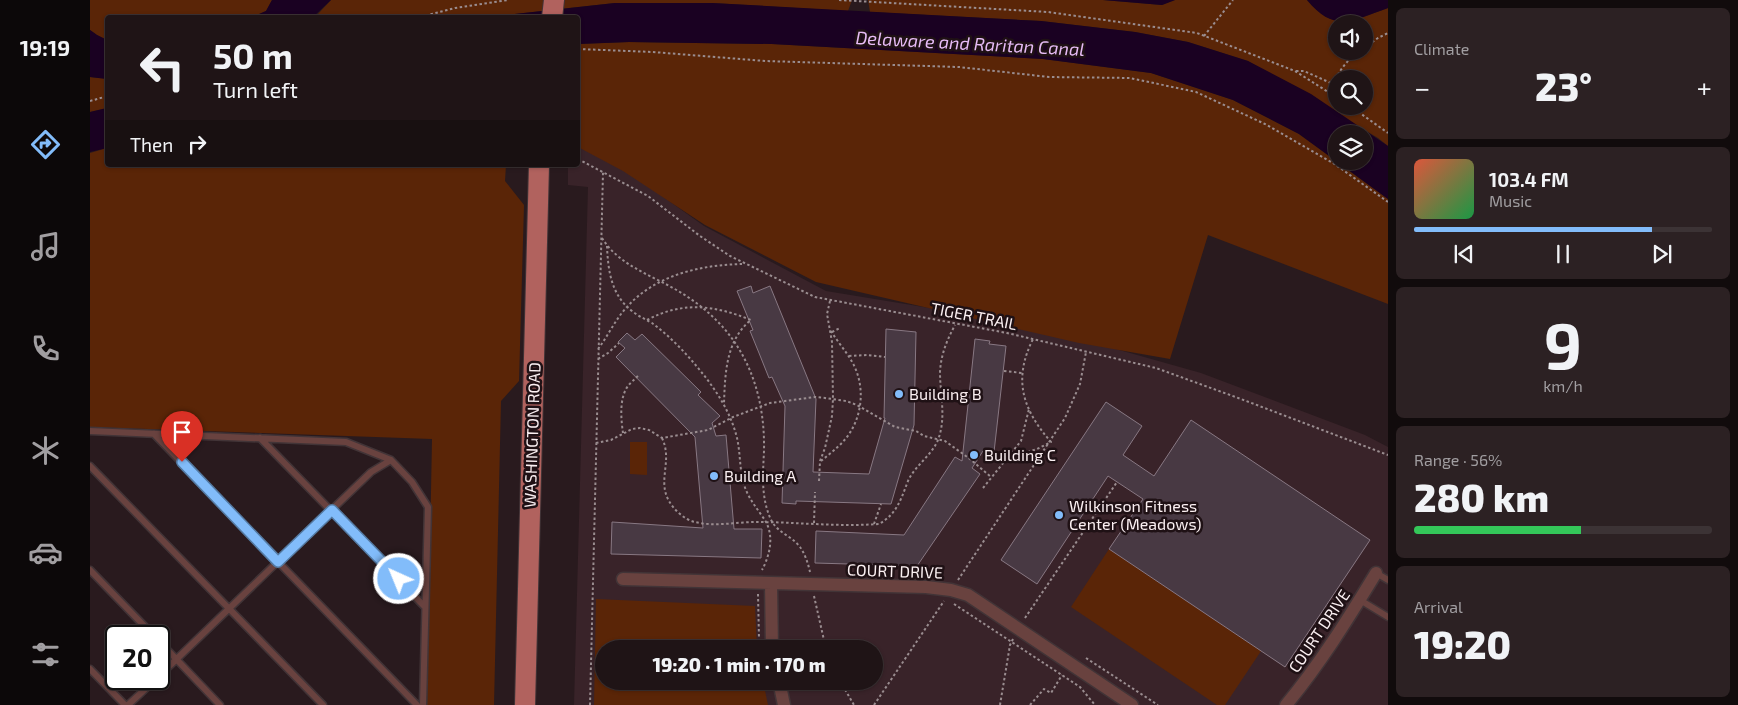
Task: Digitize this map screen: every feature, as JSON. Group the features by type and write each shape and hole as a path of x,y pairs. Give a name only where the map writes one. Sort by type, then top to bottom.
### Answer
{"main road":[{"name":"WASHINGTON ROAD","path":"525,705 539,167"}],"street":[{"name":"COURT DRIVE","path":"1286,705 1341,630 1376,573"},
{"name":"COURT DRIVE","path":"623,580 926,587 948,594 968,595 1132,705"},
{"path":"771,584 772,640"},
{"path":"781,690 784,705"}],"lane":[{"path":"90,431 346,442 391,460 412,482 428,507 423,705"},
{"path":"154,434 417,705"},
{"path":"260,438 425,607"},
{"path":"170,665 371,472 391,460"},
{"path":"90,466 323,705"},
{"path":"90,570 143,625"},
{"path":"1376,573 1388,580"},
{"path":"1360,600 1388,618"},
{"path":"170,653 220,705"},
{"path":"90,669 126,705 143,690"}],"path":[{"path":"428,15 455,8 508,0"},
{"path":"839,0 1048,12 1146,25 1204,36 1295,71 1328,92"},
{"path":"1204,36 1233,0"},
{"path":"1373,42 1388,33"},
{"path":"580,49 653,52 765,61 959,67 1050,78 1130,78 1196,92 1265,124 1333,163 1388,202"},
{"path":"1295,71 1304,71 1333,84 1338,74 1350,60"},
{"path":"90,101 105,97"},
{"path":"1363,115 1388,133"},
{"name":"TIGER TRAIL","path":"580,160 648,196 700,236 744,264 815,297 1033,339 1158,369 1388,455"},
{"path":"590,705 603,172"},
{"path":"602,238 607,246 632,267 661,282 701,307 734,341 748,365 758,392 764,428 762,476 764,500 778,530 800,547 806,558 824,640"},
{"path":"607,246 611,281 618,295 627,307 667,335 692,361 717,393 730,419 737,439 742,479 750,499 766,522 769,534 770,551 759,576 758,584 759,640"},
{"path":"598,349 627,307 644,292 661,282 700,268 744,264"},
{"path":"819,481 820,461 832,416 832,342 827,314 830,300"},
{"path":"647,320 663,312 701,307 725,310 751,320 742,327 734,341 726,368 724,405"},
{"path":"596,444 611,440 632,429 640,428 656,433 662,438 668,458 663,480 664,490 675,510 692,522 702,524 773,522 874,524 888,519 895,510 902,500 913,473 939,439 943,417 941,365 946,343 955,324"},
{"path":"831,330 840,328"},
{"path":"820,461 838,447 852,430 860,407 861,391 858,376 849,356 831,330"},
{"path":"1033,339 1026,353 1022,373 1024,395 1029,409 1051,442"},
{"path":"598,359 620,343"},
{"path":"874,705 1051,442 1065,418 1080,384 1086,352"},
{"path":"849,356 867,355 885,358"},
{"path":"1004,371 1022,373"},
{"path":"623,433 624,395 629,385 639,375"},
{"path":"662,438 708,430 761,406 779,401 815,397 833,399 846,401 860,407 895,427 939,439 953,446 991,477"},
{"path":"983,488 1021,441 1029,409"},
{"path":"1004,460 1037,449 1051,442"},
{"path":"1000,705 1010,645 1117,482"},
{"path":"814,523 815,492"},
{"path":"874,524 881,504"},
{"path":"948,594 1012,642 1080,687 1095,705"},
{"path":"1030,705 1044,689 1051,693 1062,675"},
{"path":"845,690 854,705"}],"shaded area":[{"path":"90,0 272,0 266,11 257,15 105,15 105,39 90,30"},
{"path":"331,0 852,0 848,11 712,3 615,3 505,15 318,14"},
{"path":"868,0 1103,0 1162,5 1175,0 1307,0 1317,11 1328,17 1328,60 1373,60 1373,15 1370,15 1388,8 1388,146 1373,135 1373,125 1356,125 1339,115 1373,115 1373,70 1328,70 1328,108 1248,61 1188,42 1135,32 1041,21 870,12"},
{"path":"629,42 772,44 1043,59 1151,73 1233,100 1299,134 1328,155 1328,170 1348,170 1388,199 1388,304 1208,235 1170,359 1079,343 816,282 705,225 623,171 580,148 580,44"},
{"path":"90,77 105,79 105,108 90,112"},
{"path":"580,141 606,156 704,226 826,291 1027,324 1201,373 1365,435 1388,447 1388,705 574,705 588,187 568,185 568,167 580,167"},
{"path":"105,149 105,167 506,167 505,181 524,205 519,381 501,401 494,705 427,705 432,439 90,427 90,153"},
{"path":"630,442 647,442 647,475 630,474"},
{"path":"1109,549 1261,651 1225,705 1217,705 1071,607"},
{"path":"596,599 755,606 757,640 595,640"},
{"path":"595,652 595,690 765,690 768,705 594,705"}],"water":[{"path":"272,0 331,0 315,15 257,15 266,11"},
{"path":"1103,0 1175,0 1162,5"},
{"path":"1307,0 1388,0 1388,8 1370,15 1328,15 1328,17 1317,11"},
{"name":"Delaware and Raritan Canal","path":"615,3 712,3 1041,21 1135,32 1188,42 1248,61 1311,94 1328,105 1328,115 1342,115 1357,125 1328,125 1328,155 1299,134 1233,100 1151,73 1043,59 772,44 629,42 580,44 580,15 505,15"},
{"path":"90,30 105,39 105,79 90,77"},
{"path":"105,108 105,148 90,152 90,112"},
{"path":"1373,136 1388,146 1388,199 1348,170 1373,170"}],"building":[{"name":"Building B","path":"751,286 753,293 770,286 816,399 813,472 869,474 885,418 886,329 916,332 914,425 891,504 796,501 796,504 782,503 785,406 772,377 769,378 750,331 753,330 737,291"},
{"name":"Building A","path":"627,333 635,340 642,334 701,392 698,395 720,416 712,423 716,436 726,435 734,529 762,529 761,558 611,554 612,522 703,528 695,437 616,357 625,348 618,342"},
{"name":"Building C","path":"975,339 990,341 989,344 1006,346 994,452 983,451 972,468 980,474 917,566 815,563 816,531 904,535 955,457 962,461"},
{"path":"1106,402 1142,426 1123,455 1154,476 1191,420 1370,540 1285,667 1109,549 1143,499 1108,476 1037,584 1001,560"}],"place":[{"name":"Building B","path":"899,394"},
{"name":"Building C","path":"974,455"},
{"name":"Building A","path":"714,476"},
{"name":"Wilkinson Fitness Center (Meadows)","path":"1059,515"}],"route":[{"path":"182,462 278,562 332,510 399,579"}]}
